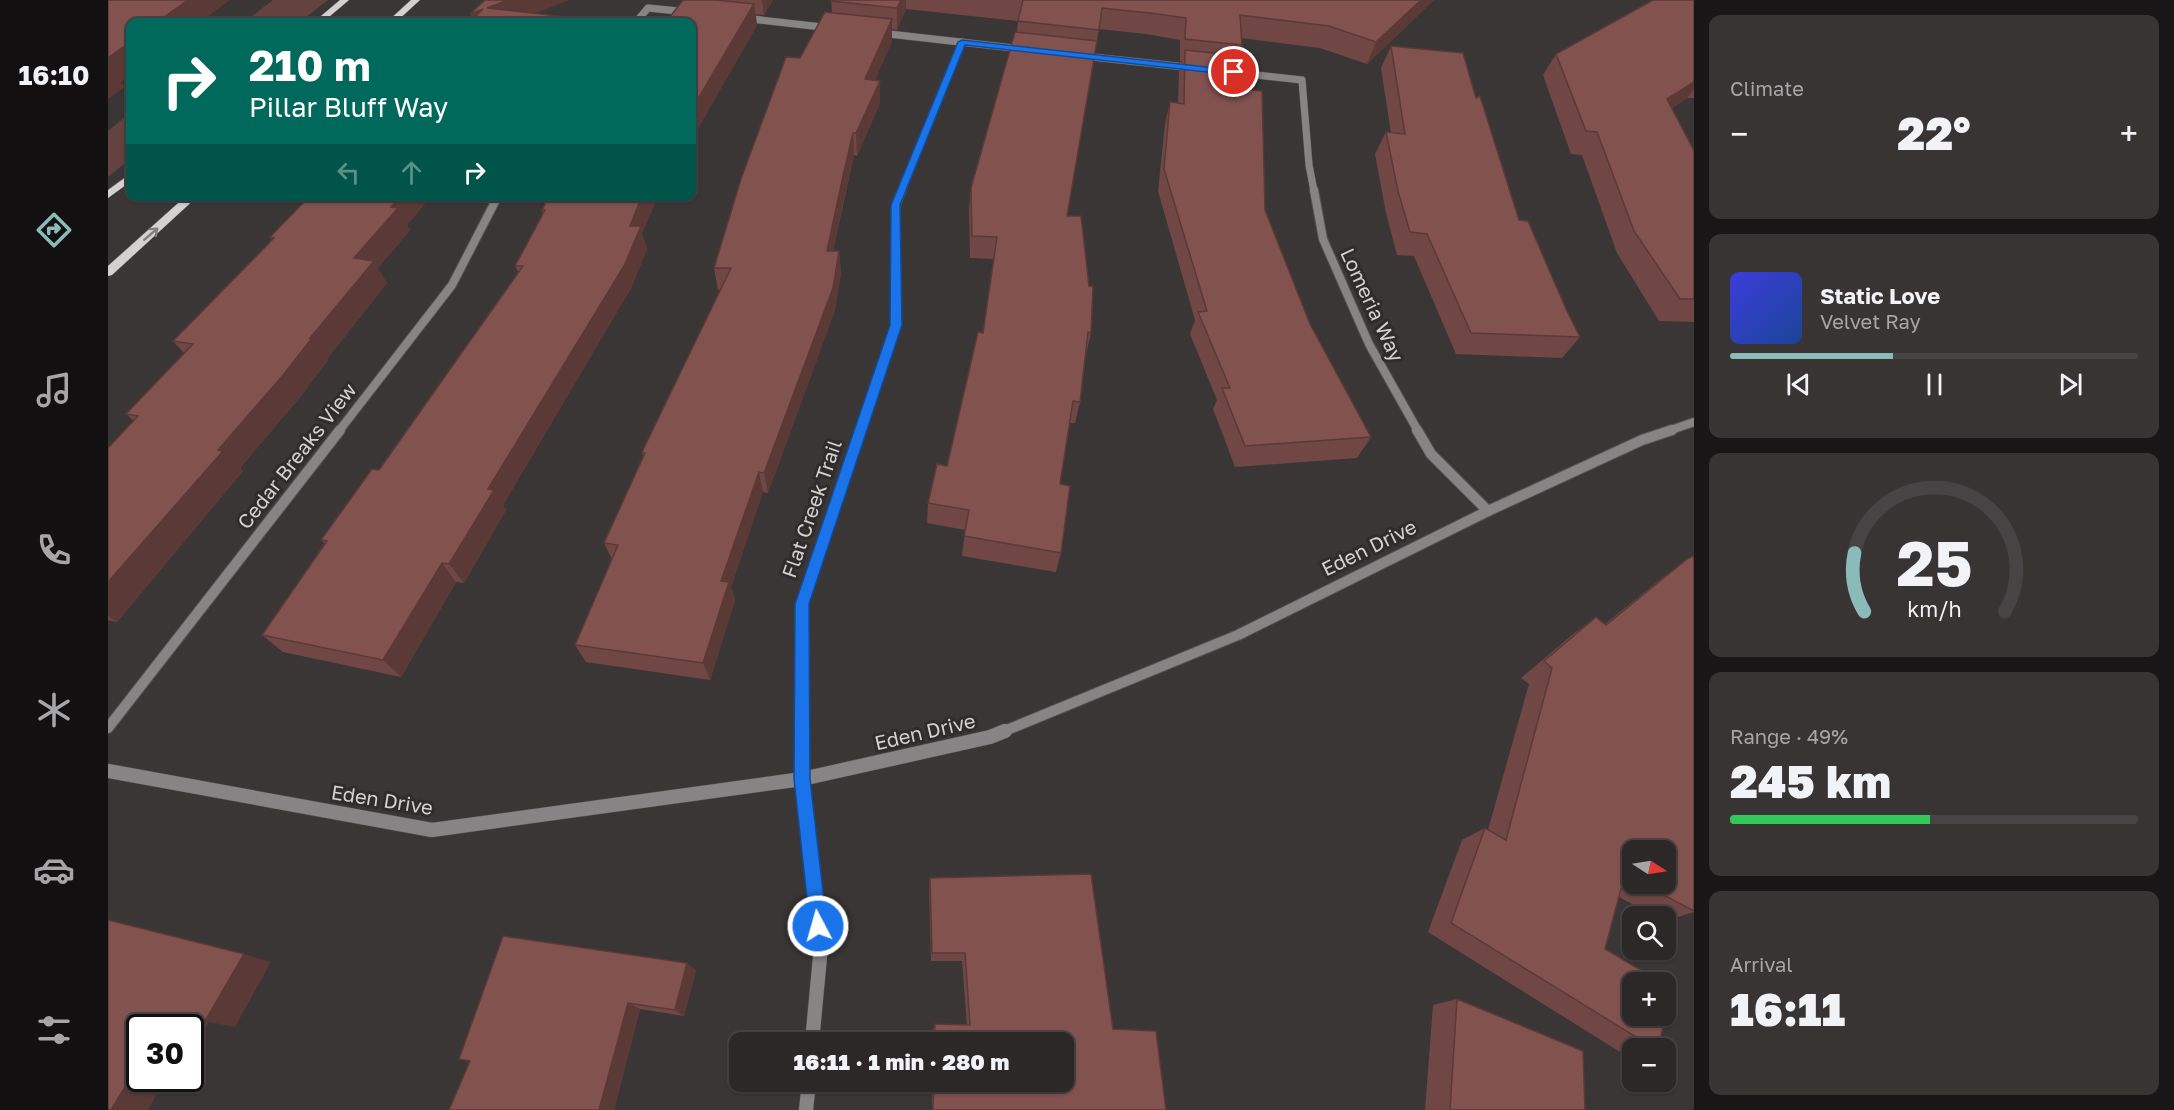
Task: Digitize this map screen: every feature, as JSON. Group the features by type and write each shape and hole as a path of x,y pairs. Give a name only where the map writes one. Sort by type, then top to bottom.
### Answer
{"main road":[{"path":"323,18 345,0"},
{"path":"395,18 416,0"},
{"path":"108,195 126,180"},
{"path":"108,272 188,201"}],"street":[{"path":"639,18 648,8 694,13"},
{"path":"729,17 834,28"},
{"path":"869,32 1032,50"},
{"name":"Flat Creek Trail","path":"813,1032 820,946 802,779 802,604 896,325 896,205 962,42"},
{"path":"1079,55 1208,69"},
{"name":"Lomeria Way","path":"1220,71 1302,80 1309,165 1323,239 1369,344 1431,454 1488,511"},
{"name":"Cedar Breaks View","path":"108,728 452,285 495,201"},
{"name":"Eden Drive","path":"108,771 432,830 802,779 990,737 1238,635 1488,511 1642,440 1694,422"},
{"path":"806,1110 808,1092"}],"shaded area":[{"path":"273,0 328,0 305,18 249,18"},
{"path":"126,116 126,162 108,177 108,131"}],"building":[{"path":"108,0 188,0 163,18 126,18 126,45 108,58"},
{"path":"485,0 508,0 487,8 558,16 556,18 474,18 483,9 470,14"},
{"path":"683,0 716,0 754,4 696,102 696,18 669,18"},
{"path":"831,0 901,0 897,8"},
{"path":"1023,0 1421,0 1376,42 1329,26 1240,15 1242,45 1185,39 1186,18 1150,13 1102,8 1099,30 1018,21"},
{"path":"1653,0 1694,0 1694,82 1667,99 1694,151 1694,299 1680,299 1634,231 1597,132 1586,131 1556,54"},
{"path":"825,12 892,19 865,79 880,81 856,133 853,133 843,176 827,251 839,251 833,288 764,473 759,472 721,581 729,582 703,663 575,645 618,545 604,543 645,453 642,452 731,268 714,268 741,179 786,57 800,58"},
{"path":"1015,32 1097,41 1067,216 1081,216 1089,286 1093,286 1091,333 1088,332 1080,402 1073,401 1060,484 1070,486 1061,553 964,536 969,510 928,503 937,464 947,466 978,332 983,333 997,237 972,236 971,188"},
{"path":"1391,46 1463,53 1476,98 1480,96 1519,220 1528,221 1580,337 1471,333 1427,234 1410,232 1398,191 1386,132 1405,134"},
{"path":"1185,50 1242,56 1244,89 1262,91 1265,210 1310,324 1371,437 1245,446 1222,388 1230,388 1198,312 1207,311 1164,169 1170,102 1184,104"},
{"path":"305,201 396,201 391,207 398,208 354,258 374,261 310,338 312,338 284,374 218,450 223,451 108,582 108,448 138,416 126,414 193,344 173,341 274,238 270,237"},
{"path":"546,201 640,201 630,226 641,226 624,266 488,489 494,490 449,564 442,563 383,660 262,635 327,541 321,540 372,469 379,470 523,266 515,266 545,210 542,210"},
{"path":"1694,556 1694,911 1662,894 1676,894 1676,840 1622,840 1622,885 1605,949 1644,972 1622,972 1622,1026 1663,1026 1660,1038 1638,1038 1451,923 1485,828 1506,840 1552,668 1544,661 1596,617 1606,625 1687,559"},
{"path":"1091,874 1113,1029 1156,1031 1166,1110 933,1110 934,1092 1074,1092 1074,1032 935,1032 935,1024 970,1025 965,953 932,953 930,878"},
{"path":"108,920 244,954 205,1021 204,1014 126,1014 126,1085 111,1110 108,1110"},
{"path":"503,936 687,963 675,1010 628,1003 599,1110 449,1110 470,1061 459,1059"},
{"path":"1457,999 1583,1051 1585,1110 1450,1110"}],"route":[{"path":"818,926 802,779 802,604 896,325 896,205 962,42 1234,72"}]}
